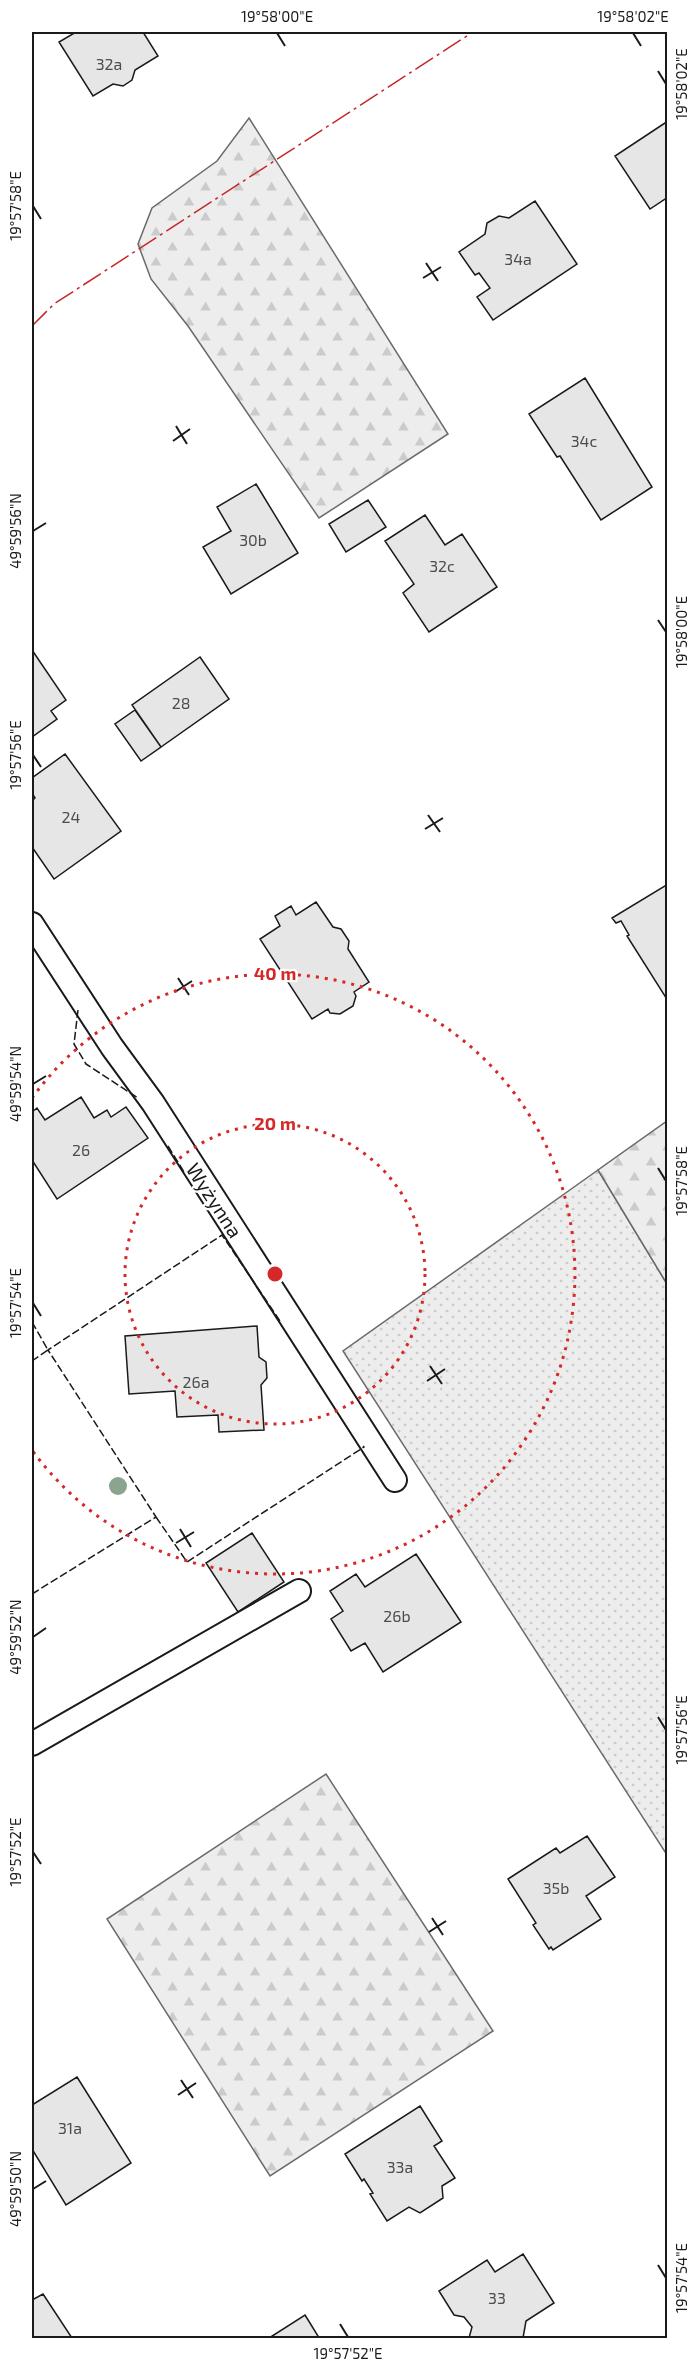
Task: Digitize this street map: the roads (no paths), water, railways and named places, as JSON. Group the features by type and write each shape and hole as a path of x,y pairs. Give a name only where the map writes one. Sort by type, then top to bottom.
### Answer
{"lane":[{"name":"Wyżynna","path":"32,924 112,1047 153,1103 395,1480"},
{"path":"32,1744 299,1591"}]}
